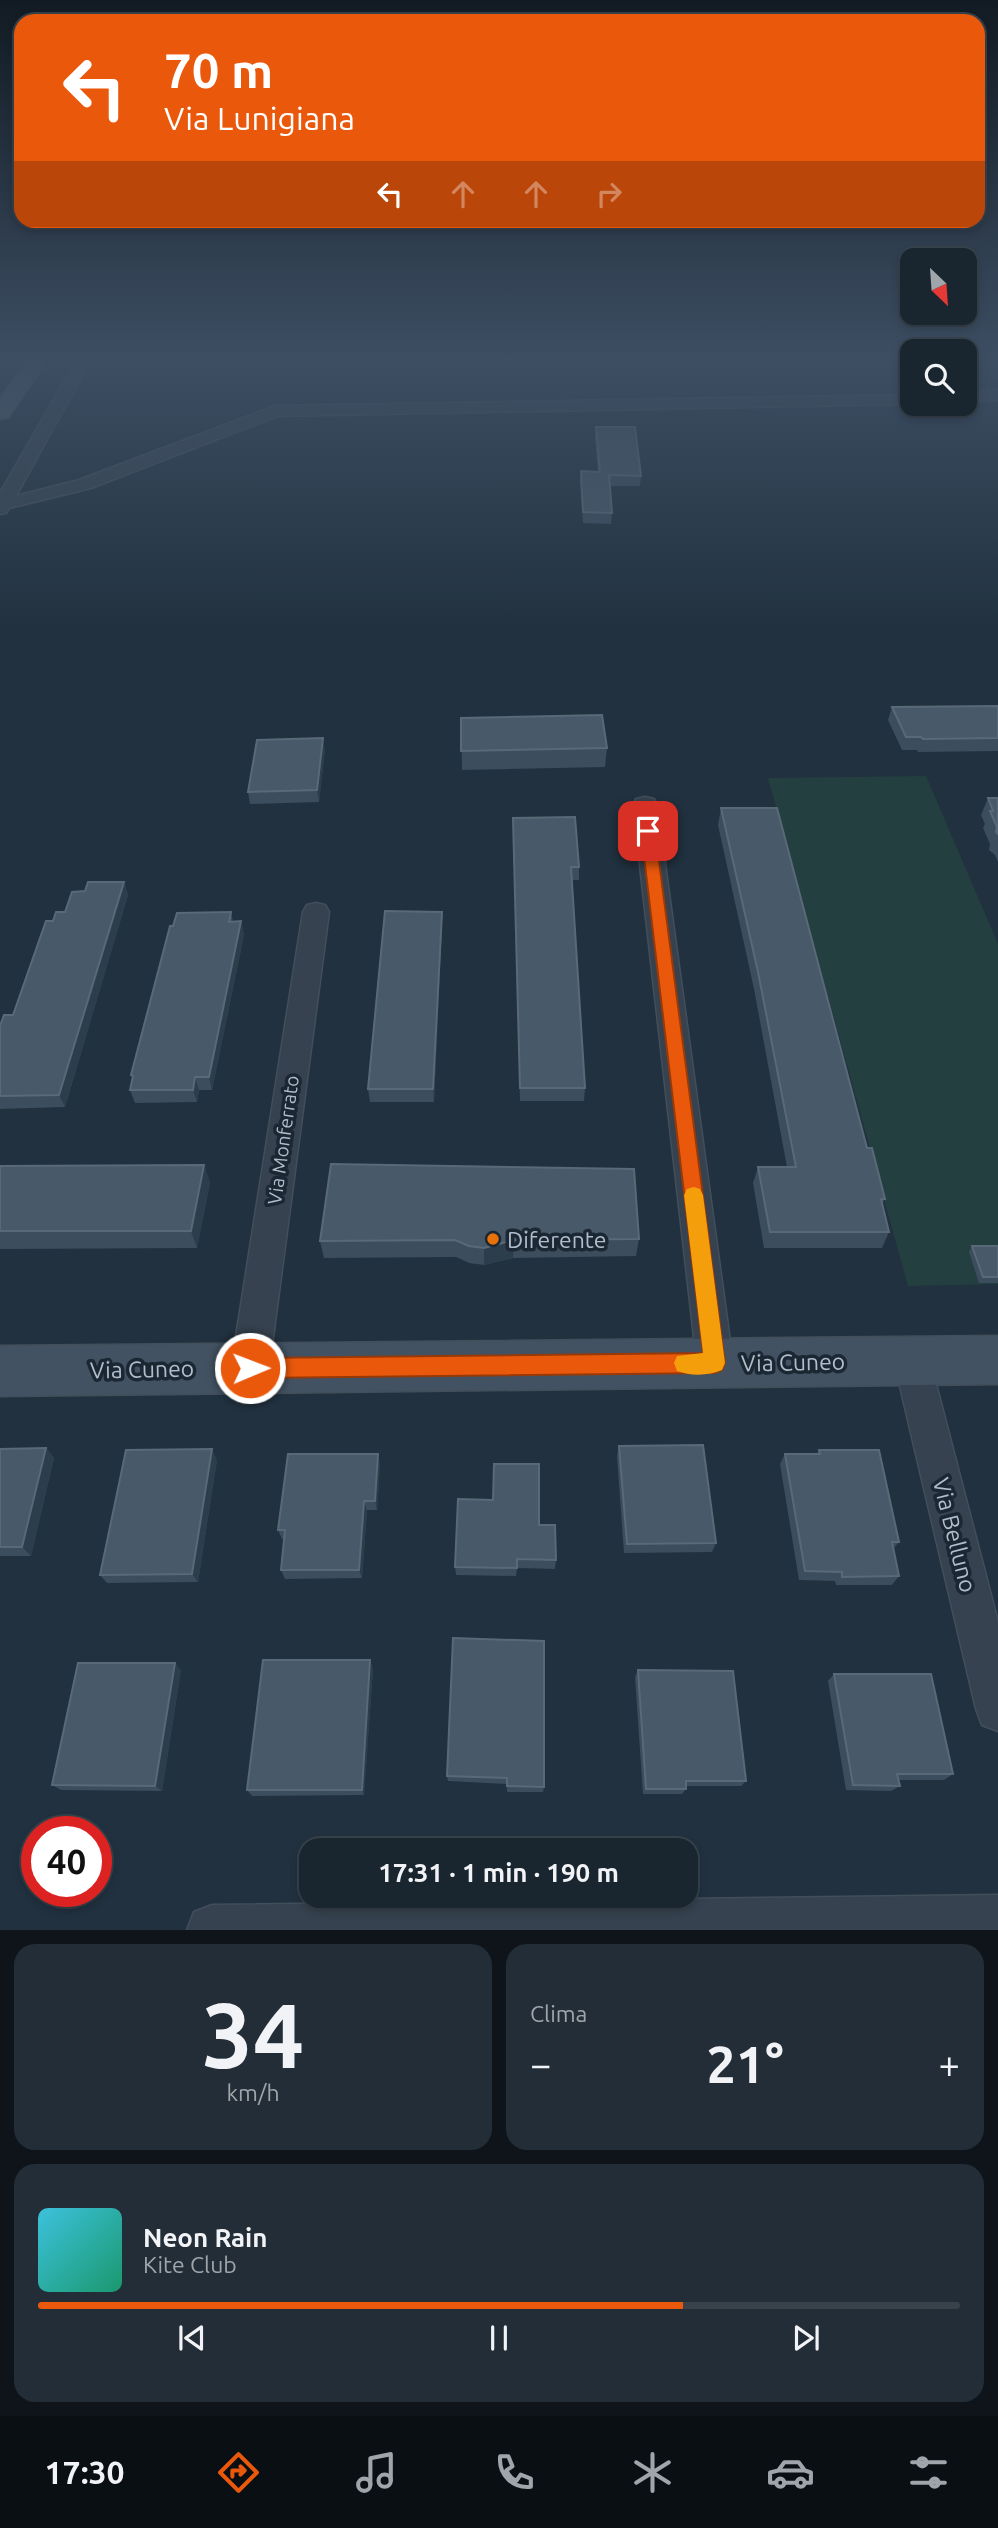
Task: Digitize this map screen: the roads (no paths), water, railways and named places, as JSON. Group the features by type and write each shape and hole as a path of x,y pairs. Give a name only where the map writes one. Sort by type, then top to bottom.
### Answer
{"street":[{"path":"2,507 33,451"},
{"path":"2,507 85,484 171,451"},
{"path":"645,805 715,1363"},
{"name":"Via Monferrato","path":"250,1368 316,912"},
{"name":"Via Cuneo","path":"0,1371 998,1360"},
{"name":"Via Belluno","path":"912,1361 998,1709"},
{"path":"212,1930 998,1920"}],"place":[{"name":"Diferente","path":"493,1239"}]}
